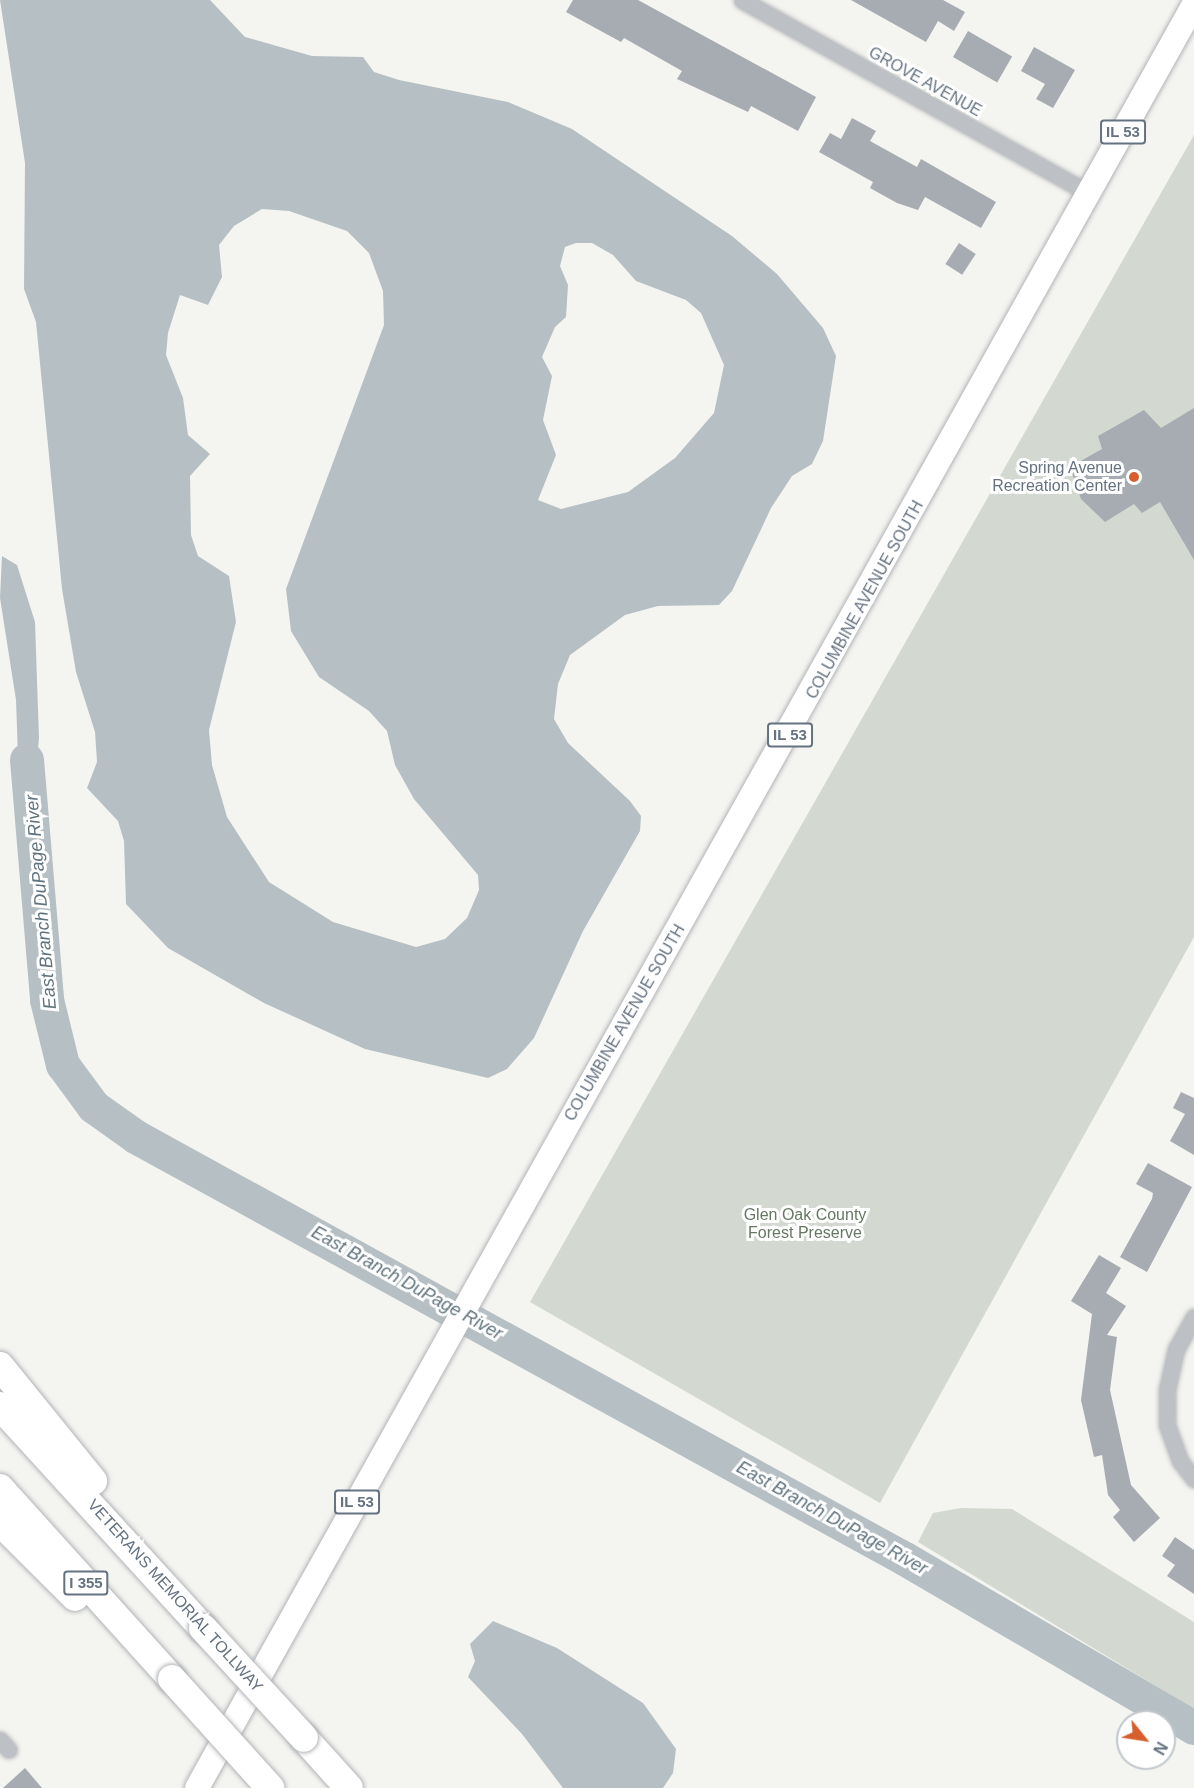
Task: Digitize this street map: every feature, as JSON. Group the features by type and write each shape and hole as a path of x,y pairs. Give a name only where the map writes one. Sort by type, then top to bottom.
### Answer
{"highway":[{"path":"0,1366 126,1525 145,1566"},
{"name":"VETERANS MEMORIAL TOLLWAY","path":"0,1406 349,1788"},
{"name":"I 355","path":"0,1488 270,1788"},
{"path":"0,1522 112,1638 164,1670"}],"main road":[{"name":"COLUMBINE AVENUE SOUTH","path":"197,1788 1090,194 1194,4"}],"street":[{"name":"GROVE AVENUE","path":"742,0 1090,194"},
{"path":"1194,1317 1168,1373 1167,1425 1180,1461 1194,1479"}],"green space":[{"name":"Glen Oak County Forest Preserve","path":"1194,135 1194,937 880,1503 530,1302"},
{"path":"961,1508 1012,1509 1194,1622 1194,1709 918,1542 933,1513"}],"shaded area":[{"path":"0,0 210,0 245,37 312,56 363,57 374,72 399,80 508,102 572,129 732,236 777,274 823,328 836,356 823,441 812,464 792,476 771,508 732,591 719,605 658,606 625,615 570,655 558,684 554,719 568,743 630,801 641,816 640,831 583,931 534,1038 507,1069 488,1078 365,1049 264,1003 168,948 126,904 124,841 118,821 87,788 97,762 95,732 76,672 62,589 36,322 24,289 25,163","holes":["262,209 289,211 347,231 369,253 383,291 384,325 286,589 291,631 319,677 369,711 387,731 395,765 414,799 478,875 479,890 467,918 445,939 416,947 333,922 269,882 227,817 212,765 209,730 236,622 229,576 198,556 191,535 190,476 210,454 188,435 183,398 166,355 168,333 180,295 208,305 222,277 219,245 234,226","576,243 592,243 613,255 636,281 686,300 701,313 724,365 714,413 675,458 628,492 561,509 538,500 556,455 543,420 552,376 542,357 555,327 566,317 568,285 560,266 565,247"]},
{"path":"2,556 17,565 35,622 39,738 32,809 18,758 16,700 0,598"},
{"path":"493,1621 557,1648 643,1703 676,1749 673,1773 663,1788 563,1788 522,1734 468,1677 475,1661 470,1644"}],"building":[{"path":"573,0 638,0 816,97 798,131 751,106 748,112 677,79 682,71 624,38 621,42 566,12"},
{"path":"851,0 943,0 965,12 954,31 938,21 926,42"},
{"path":"968,31 1012,57 997,82 953,57"},
{"path":"1034,47 1075,70 1053,108 1036,99 1045,84 1021,71"},
{"path":"852,118 876,131 870,141 917,167 921,159 996,202 981,228 925,197 918,210 897,203 870,188 873,182 819,152 830,133 841,139"},
{"path":"959,243 976,254 962,275 945,264"},
{"name":"Spring Avenue Recreation Center","path":"1194,408 1194,560 1160,502 1142,513 1134,504 1105,522 1081,499 1070,467 1102,449 1098,436 1144,410 1161,428"},
{"path":"1181,1092 1194,1098 1194,1155 1170,1141 1185,1114 1173,1108"},
{"path":"1148,1163 1192,1187 1147,1272 1120,1257 1152,1199 1153,1193 1136,1184"},
{"path":"1099,1255 1121,1268 1106,1293 1126,1306 1107,1335 1117,1337 1110,1390 1131,1485 1160,1518 1134,1542 1113,1517 1120,1510 1108,1495 1102,1455 1094,1457 1081,1400 1092,1314 1071,1301"},
{"path":"1175,1537 1194,1550 1194,1594 1167,1576 1175,1565 1162,1556"},
{"path":"25,1768 42,1788 3,1788"}],"waterway":[{"name":"East Branch DuPage River","path":"27,760 47,1000 63,1065 94,1107 136,1137 905,1559 1194,1728"}],"place":[{"name":"Spring Avenue Recreation Center","path":"1134,477"}]}
